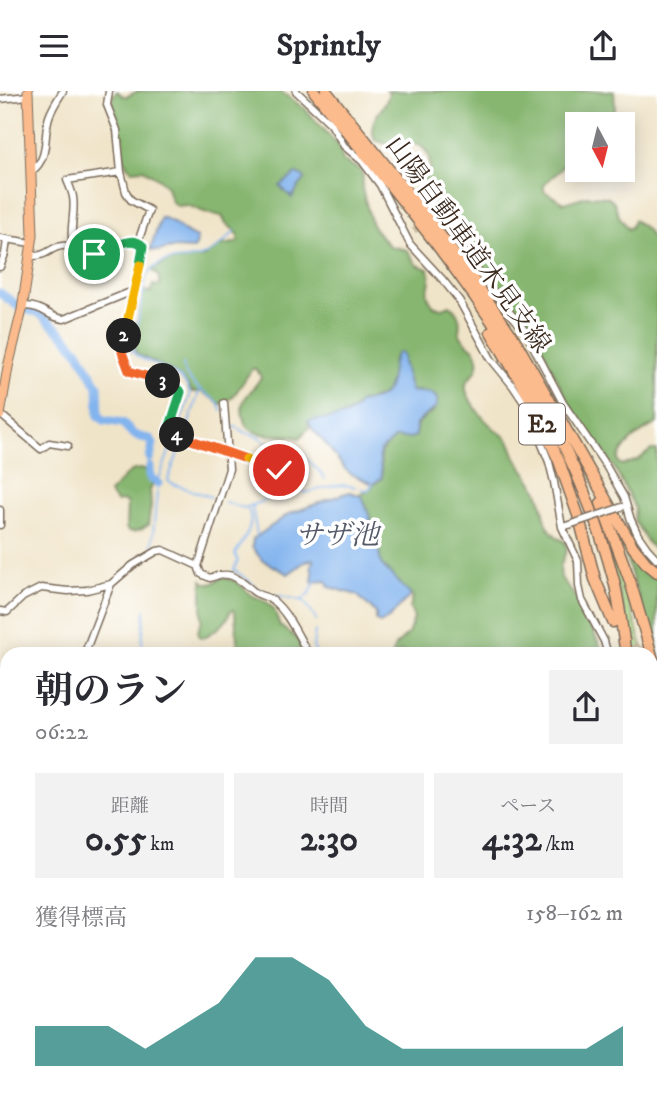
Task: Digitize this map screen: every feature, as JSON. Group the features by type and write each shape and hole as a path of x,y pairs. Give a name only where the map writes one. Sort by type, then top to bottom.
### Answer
{"highway":[{"name":"山陽自動車道木見支線","path":"314,91 436,243"},
{"name":"山陽自動車道木見支線","path":"326,91 470,275 515,340 547,393"},
{"name":"E2","path":"436,243 531,400 559,461 579,518 595,579 613,622"},
{"path":"436,243 507,344 539,397 573,464 590,506 614,584 625,647"},
{"path":"547,393 633,547 657,572"},
{"path":"547,393 601,504 631,581 650,647"}],"main road":[{"path":"0,414 32,243 28,93"}],"street":[{"path":"32,170 38,166 43,156 48,119 63,91"},
{"path":"109,91 107,104 117,130 126,192 131,200 149,210 138,242"},
{"path":"296,91 331,124 344,146 362,161 380,185 406,238 459,300 513,386 533,422 549,462 564,526 578,561 582,600 606,647"},
{"path":"0,99 28,93"},
{"path":"74,248 71,220 73,198 67,180 121,172"},
{"path":"433,215 443,216 467,256 540,357 563,403 624,497 624,506 638,534 657,559"},
{"path":"406,238 414,231"},
{"path":"0,267 5,254 4,239 32,243"},
{"path":"30,256 40,257 59,246 100,254 126,241 138,242 143,246 122,352 129,371 169,382 181,392 168,432 292,474"},
{"path":"22,306 32,305 59,320 135,292"},
{"path":"224,403 229,469 198,566 201,574 210,578 228,574 244,582 257,594 272,600 286,616 304,647"},
{"path":"0,414 41,449 49,443 68,446"},
{"path":"564,526 624,506"},
{"path":"0,510 0,525"},
{"path":"0,611 7,612 23,597 41,588 88,590 111,584 133,565 157,551 163,550 198,566"},
{"path":"87,647 111,584"}],"green space":[{"path":"117,91 128,96 138,91 280,91 305,109 339,146 343,161 360,170 363,177 362,189 372,225 389,246 407,250 417,265 428,269 430,278 427,294 433,306 443,308 450,305 458,315 460,334 475,350 478,359 477,369 466,384 467,393 484,419 509,441 540,496 550,530 565,542 567,549 560,567 561,578 577,599 601,647 395,647 408,634 414,618 410,608 413,597 381,564 376,534 359,494 369,490 382,478 380,452 395,438 416,436 418,423 433,412 437,398 425,392 411,391 403,355 393,359 388,388 379,397 362,401 338,417 309,424 300,438 266,435 251,430 243,416 244,400 261,377 254,368 233,397 221,404 202,392 192,392 174,373 136,354 136,332 144,290 150,293 153,285 160,284 158,275 152,270 168,261 204,257 221,245 238,241 238,234 222,216 187,205 177,206 171,201 167,187 159,179 143,169 132,170 126,165 121,145 122,135 112,109 113,96"},
{"path":"387,91 614,91 613,112 565,112 565,163 544,184 544,191 564,203 586,196 607,197 614,202 628,229 634,220 657,242 657,423 629,443 618,460 623,465 638,460 651,450 657,450 657,553 634,520 635,508 614,467 569,404 534,331 498,290 443,207 435,208 420,183 430,172 427,153 419,144 389,145 375,140 374,120 389,93"},
{"path":"145,469 156,479 150,490 148,525 138,531 128,531 127,503 116,502 109,493 130,472"},
{"path":"603,520 642,647 631,647 626,617 600,521"},
{"path":"626,544 657,576 657,647 654,647 622,545"},
{"path":"223,577 237,582 251,595 265,601 274,609 280,626 298,639 300,647 237,647 234,610 230,611 220,627 203,638 200,637 198,631 202,620 202,580 205,583 213,583"}],"water":[{"path":"296,174 305,179 292,198 280,186"},
{"path":"161,217 197,238 194,249 150,250"},
{"path":"401,352 411,391 431,393 437,398 437,406 418,422 416,436 395,438 380,451 382,478 373,484 345,469 308,421 343,416 355,409 359,403 383,395 389,385 394,359 397,353"},
{"name":"サザ池","path":"350,492 362,496 376,534 381,564 411,595 389,618 380,623 376,621 376,613 357,595 329,587 327,581 312,582 313,559 288,574 262,560 252,547 253,539 289,514"}],"waterway":[{"path":"176,433 190,396 188,388 177,376 132,351 146,278 151,270 165,262 197,258 209,253 235,231"},
{"path":"0,293 18,306"},
{"path":"28,310 38,312 78,351 98,386 99,416 104,420 123,423 135,435 150,439 153,444 150,458"},
{"path":"183,364 191,382 218,402 222,411"},
{"path":"185,435 199,392"},
{"path":"229,428 237,427 268,444 284,449 296,449 325,479"},
{"path":"152,545 158,482 174,438"},
{"path":"183,441 168,481 211,497"},
{"path":"150,467 150,478 158,483"},
{"path":"361,489 368,490 373,484"},
{"path":"225,502 244,508 301,489 305,493 336,486 355,487"},
{"path":"252,506 257,535"},
{"path":"248,509 250,527 235,554 238,561 234,570 259,590 266,592"},
{"path":"302,600 310,593 315,582"},
{"path":"276,595 304,601 317,621"},
{"path":"142,647 145,610"},
{"path":"313,647 315,631"}],"tunnel":[{"path":"414,231 423,223"},
{"path":"622,635 634,647"}],"route":[{"path":"94,254 100,254 126,241 138,242 143,246 122,352 129,371 169,382 181,392 168,432 279,470"}]}
